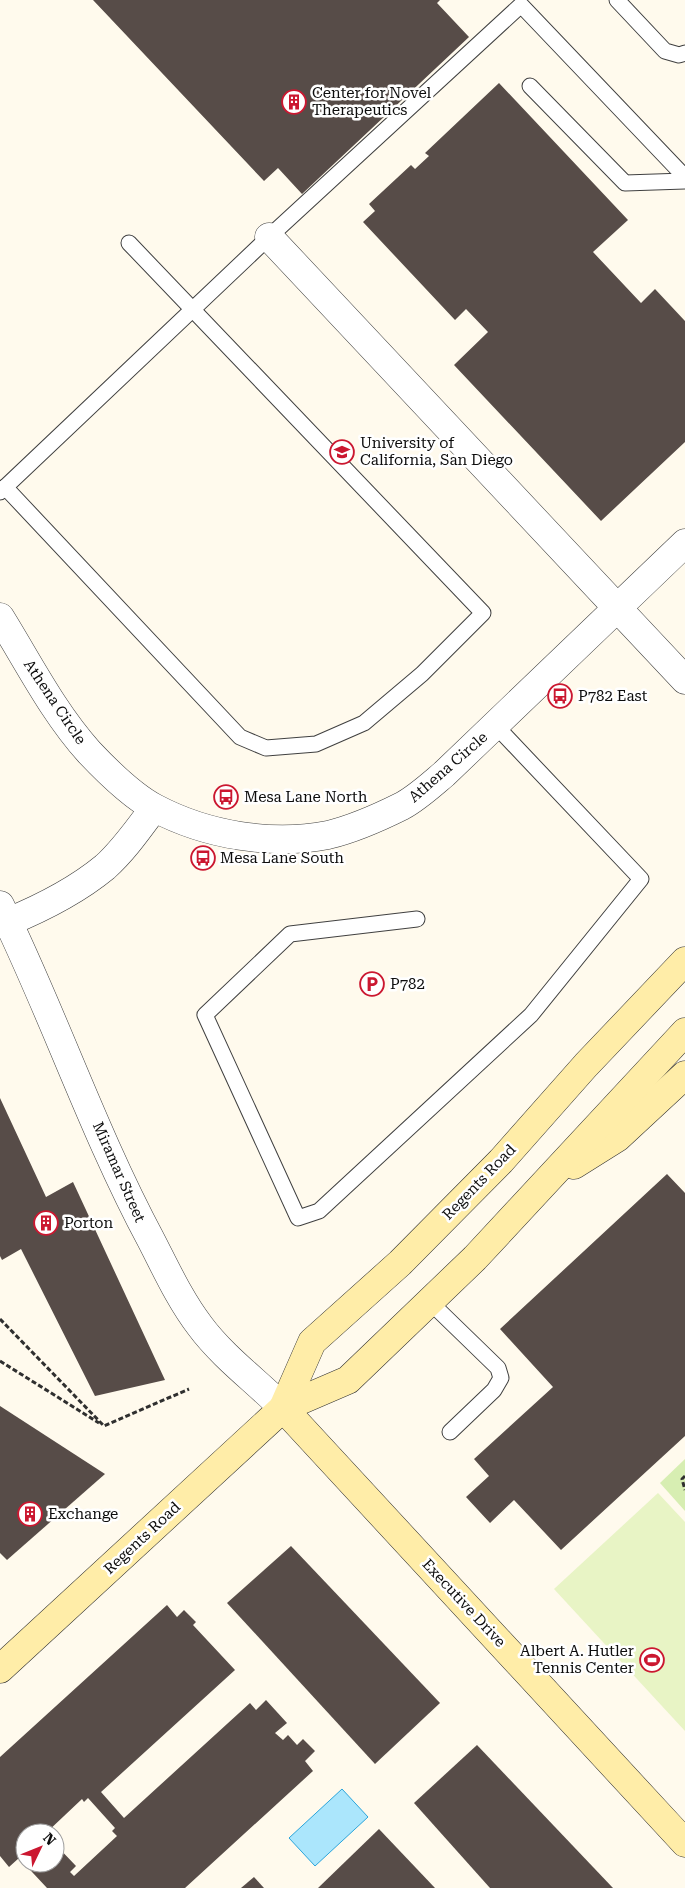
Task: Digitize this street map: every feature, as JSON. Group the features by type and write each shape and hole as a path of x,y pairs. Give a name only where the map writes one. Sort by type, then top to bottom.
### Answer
{"main road":[{"name":"Regents Road","path":"284,1408 312,1342 400,1263 501,1161 586,1065 685,961"},
{"name":"Regents Road","path":"0,1669 284,1408 348,1380 430,1302 685,1032"},
{"path":"541,1186 617,1138 685,1075"},
{"name":"Executive Drive","path":"284,1408 685,1843"}],"street":[{"path":"269,236 616,609 685,680"},
{"name":"Athena Circle","path":"0,616 60,714 89,752 121,782 154,808 224,833 259,838 291,839 328,835 352,828 404,805 444,774 685,543"},
{"path":"3,918 41,908 88,881 106,865 154,808"},
{"name":"Miramar Street","path":"3,918 126,1193 176,1288 200,1326 225,1354 284,1408"}],"lane":[{"path":"617,0 665,51 679,55 685,53"},
{"path":"129,243 192,310 483,613 422,674 364,723 316,744 266,748 240,737 3,489 192,310 269,236 521,5 685,179"},
{"path":"530,86 625,183 685,179"},
{"path":"417,919 290,934 204,1016 298,1218 320,1211 531,1015 641,879 495,725"},
{"path":"430,1302 498,1368 501,1378 494,1390 450,1432"}],"path":[{"path":"0,1319 104,1426"},
{"path":"0,1361 104,1426"},
{"path":"104,1426 189,1389"},
{"path":"685,1476 682,1479 685,1490"}],"green space":[{"path":"685,1459 685,1511 660,1483"},
{"name":"Albert A. Hutler Tennis Center","path":"658,1493 685,1522 685,1731 554,1589"}],"water":[{"path":"342,1789 368,1817 315,1866 289,1838"}],"building":[{"name":"Center for Novel Therapeutics","path":"93,0 440,0 437,3 469,37 302,194 278,168 264,181"},
{"path":"499,83 628,220 593,252 641,303 655,289 685,321 685,442 601,521 454,365 488,332 466,309 455,320 363,222 375,211 369,204 411,165 415,169 429,156 425,153"},
{"name":"Porton","path":"0,1098 46,1197 73,1182 165,1380 95,1396 21,1249 2,1260 0,1256"},
{"path":"667,1174 685,1193 685,1436 561,1550 514,1500 490,1523 466,1497 489,1476 474,1459 553,1387 500,1329"},
{"name":"Exchange","path":"0,1406 105,1474 7,1560 0,1553"},
{"path":"291,1546 440,1703 375,1764 227,1603"},
{"path":"167,1605 177,1617 184,1610 196,1622 193,1625 235,1670 101,1792 124,1818 250,1703 256,1710 266,1700 287,1723 275,1733 283,1740 288,1735 297,1745 303,1739 315,1751 305,1761 313,1771 185,1888 47,1888 33,1873 65,1873 65,1854 76,1866 70,1872 74,1876 117,1836 112,1831 115,1828 88,1798 84,1802 82,1799 57,1823 15,1823 15,1862 9,1867 0,1856 0,1757"},
{"path":"477,1745 613,1888 490,1888 414,1803"},
{"path":"379,1829 435,1888 318,1888"},
{"path":"254,1877 264,1888 241,1888"}],"place":[{"name":"Center for Novel Therapeutics","path":"294,102"},
{"name":"University of California, San Diego","path":"342,452"},
{"name":"P782 East","path":"560,696"},
{"name":"Mesa Lane North","path":"226,797"},
{"name":"Mesa Lane South","path":"203,858"},
{"name":"P782","path":"372,984"},
{"name":"Porton","path":"46,1223"},
{"name":"Exchange","path":"30,1514"},
{"name":"Albert A. Hutler Tennis Center","path":"652,1660"}]}
